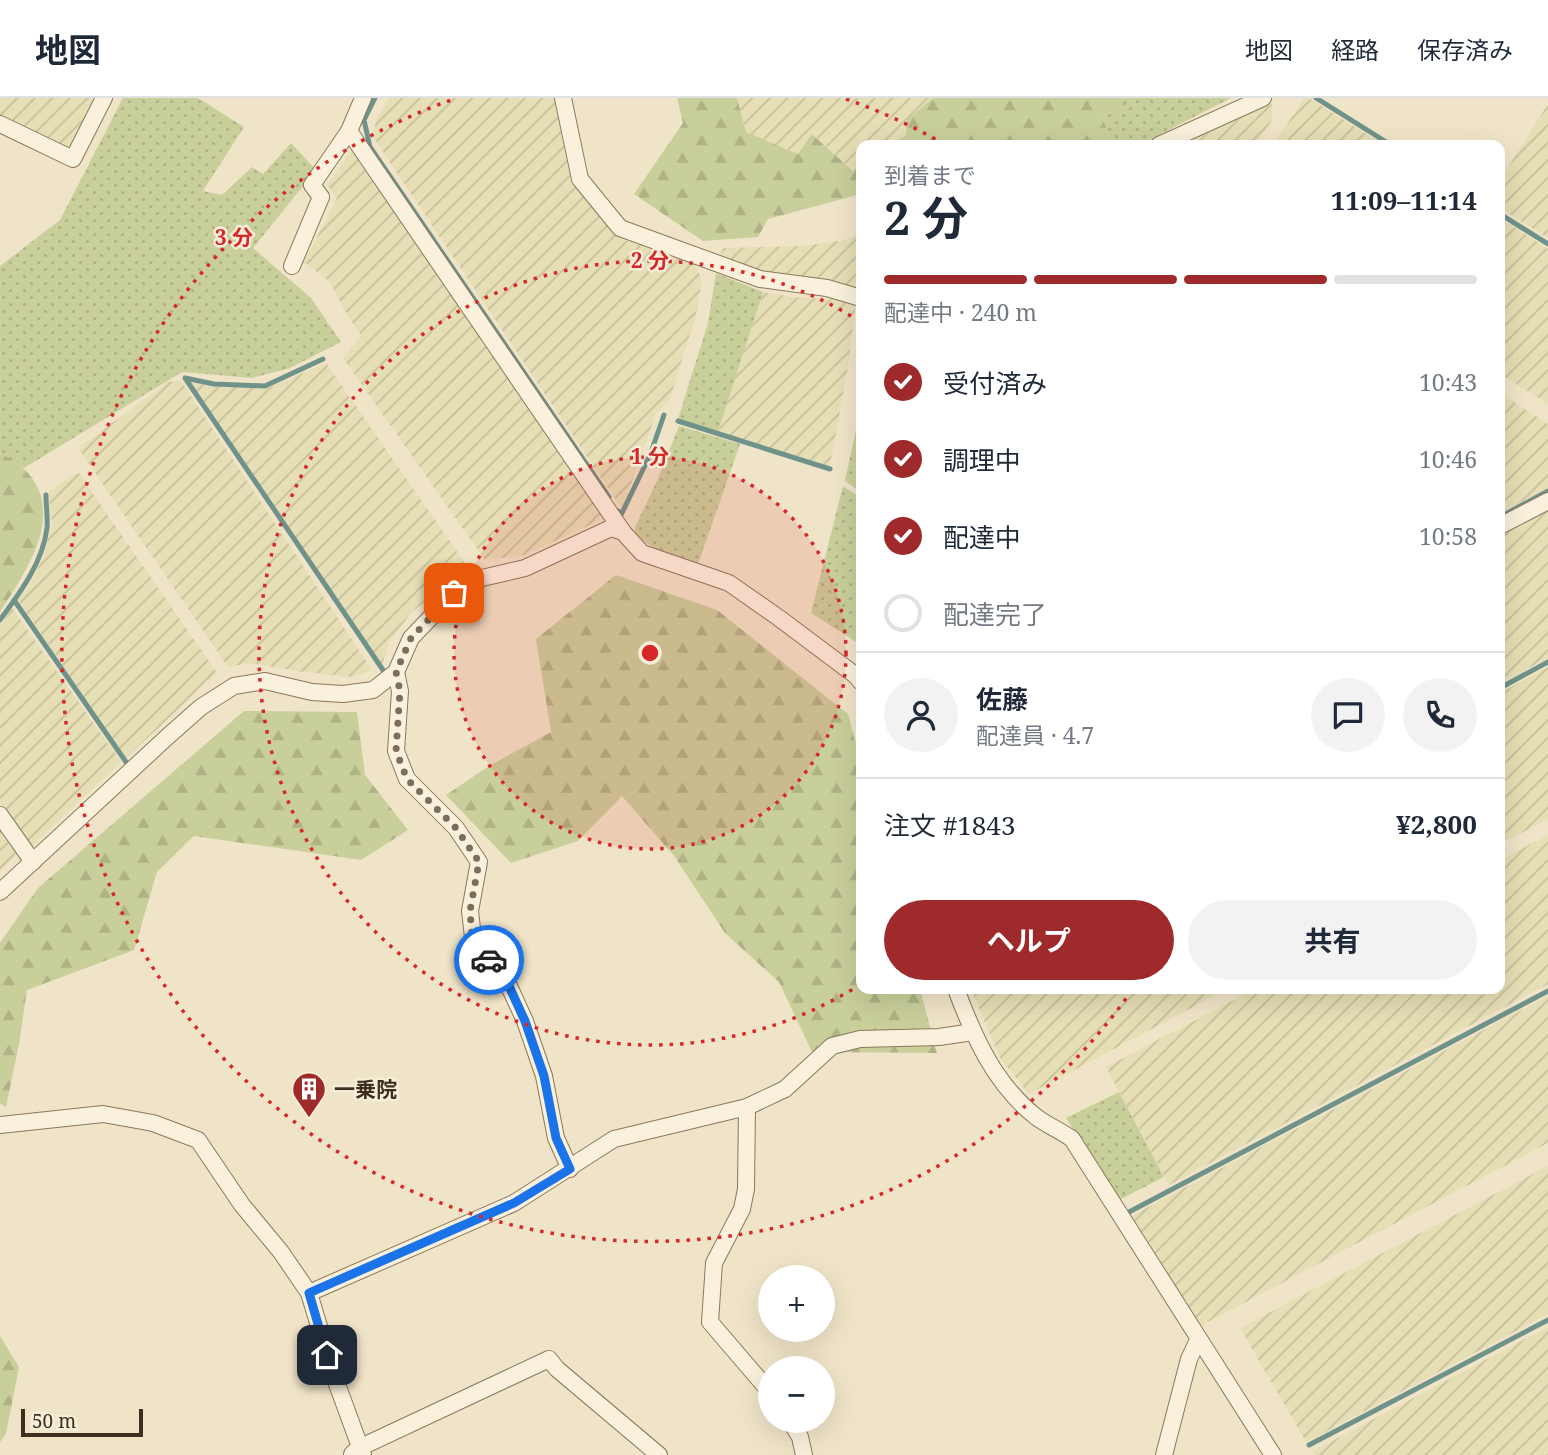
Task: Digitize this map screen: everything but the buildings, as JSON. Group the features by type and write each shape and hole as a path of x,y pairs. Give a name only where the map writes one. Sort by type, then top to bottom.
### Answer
{"street":[{"path":"0,124 73,159 104,98"},
{"path":"292,266 321,197 313,185 349,131 363,98"},
{"path":"563,98 580,179 620,228 760,279 827,288 856,297"},
{"path":"1170,140 1263,98"},
{"path":"349,131 623,532 642,553 729,583 856,676"},
{"path":"1505,523 1548,501"},
{"path":"0,892 201,707 234,686 265,681 312,692 343,694 373,690 396,672 411,638 454,593 482,578 525,569 611,528 623,532"},
{"path":"396,672 400,691 396,751 407,779 456,828 479,862 470,911 472,937 508,984 525,1021 544,1076 556,1138 570,1169"},
{"path":"0,815 33,862"},
{"path":"958,994 989,1065 1037,1118 1072,1139 1273,1455"},
{"path":"309,1293 514,1203 614,1139 747,1107 785,1089 832,1046 860,1039 939,1037 973,1032"},
{"path":"747,1107 746,1189 742,1209 714,1263 710,1322 758,1378"},
{"path":"0,1125 103,1114 153,1124 198,1140 242,1205 281,1252 309,1293 358,1453 549,1359 567,1378 659,1455"},
{"path":"1164,1455 1189,1359 1198,1340"},
{"path":"798,1433 804,1455"}],"shaded area":[{"path":"0,98 95,98 70,151 0,117"},
{"path":"389,98 554,98 571,181 611,230 624,240 688,260 695,265 702,280 696,315 669,402 656,414 622,509 373,137 376,120"},
{"path":"737,98 933,98 907,119 906,135 898,140 856,140 854,172 813,134 799,154 746,132"},
{"path":"1305,98 1309,98 1376,140 1276,140"},
{"path":"1272,104 1272,120 1258,140 1193,140"},
{"path":"1548,104 1548,238 1505,211 1505,172"},
{"path":"353,149 605,518 525,555 485,560 343,358 361,335 329,281 304,262 337,198 327,185"},
{"path":"1505,221 1548,249 1548,404 1505,377"},
{"path":"856,235 856,287 758,273 720,254 724,248 803,246 845,240"},
{"path":"763,292 856,301 849,361 830,466 718,432"},
{"path":"326,363 467,566 410,614 389,642 382,665 189,381 214,387 268,388"},
{"path":"181,381 372,670 353,677 249,663 228,667 78,448 168,382"},
{"path":"1505,396 1548,424 1548,488 1505,510"},
{"path":"78,472 217,673 126,758 18,600 29,587 43,557 52,525 49,491"},
{"path":"1548,511 1548,658 1505,680 1505,533"},
{"path":"12,608 121,762 30,848 0,804 0,627"},
{"path":"1548,667 1548,819 1505,841 1505,690"},
{"path":"0,831 17,855 0,872"},
{"path":"1548,835 1548,984 1169,1185 1106,1067 1245,994 1505,994 1505,857"},
{"path":"973,994 1218,994 1029,1094 1000,1058"},
{"path":"1548,996 1548,1143 1200,1326 1131,1216"},
{"path":"1548,1166 1548,1314 1306,1442 1240,1328"},
{"path":"1548,1327 1548,1455 1315,1455 1313,1451"}],"green space":[{"path":"123,98 198,98 244,127 203,191 222,195 252,167 263,174 291,143 316,170 253,248 311,298 341,342 290,368 252,378 182,372 24,468 0,453 0,266 60,220"},
{"path":"677,98 737,98 746,132 798,154 812,134 854,172 856,171 856,195 768,219 758,237 703,241 634,194 683,123"},
{"path":"933,98 1137,98 1102,117 1111,140 898,140 906,135 907,119"},
{"path":"1137,98 1231,98 1149,140 1111,140 1102,117"},
{"path":"716,273 763,292 718,432 678,419 708,323"},
{"path":"679,426 740,444 698,564 666,555 635,536 635,527"},
{"path":"856,429 856,489 845,481"},
{"path":"0,453 21,466 36,485 42,503 43,522 31,560 0,612"},
{"path":"843,486 856,495 856,642 811,613"},
{"path":"616,575 717,610 848,714 856,744 856,994 921,994 937,1053 812,1052 779,982 725,933 674,856 622,796 578,841 511,863 446,795 489,766 551,732 536,639"},
{"path":"244,711 357,712 365,775 408,830 361,860 194,836 157,872 134,950 27,990 6,1107 0,1103 0,943 38,888"},
{"path":"1119,1092 1164,1177 1119,1200 1066,1118"},
{"path":"0,1336 19,1367 6,1434 0,1442"}],"waterway":[{"path":"375,98 364,120 370,147 609,497"},
{"path":"1316,98 1383,140"},
{"path":"1505,217 1548,244"},
{"path":"323,359 265,386 214,384 185,378 383,670"},
{"path":"618,511 621,515 650,455 664,415"},
{"path":"678,421 830,469"},
{"path":"1505,514 1548,491"},
{"path":"0,620 23,588 41,553 47,528 46,495"},
{"path":"14,600 126,762"},
{"path":"1505,685 1548,662"},
{"path":"1129,1212 1548,991"},
{"path":"1309,1445 1548,1320"}],"way so far":[{"path":"454,593 411,638 396,672 400,691 396,751 407,779 456,828 479,862 470,911 472,937 489,960"}],"place":[{"name":"一乗院","path":"309,1119"}],"route":[{"path":"327,1355 309,1293 514,1203 570,1169 556,1138 544,1076 525,1021 508,984 489,960"}]}
